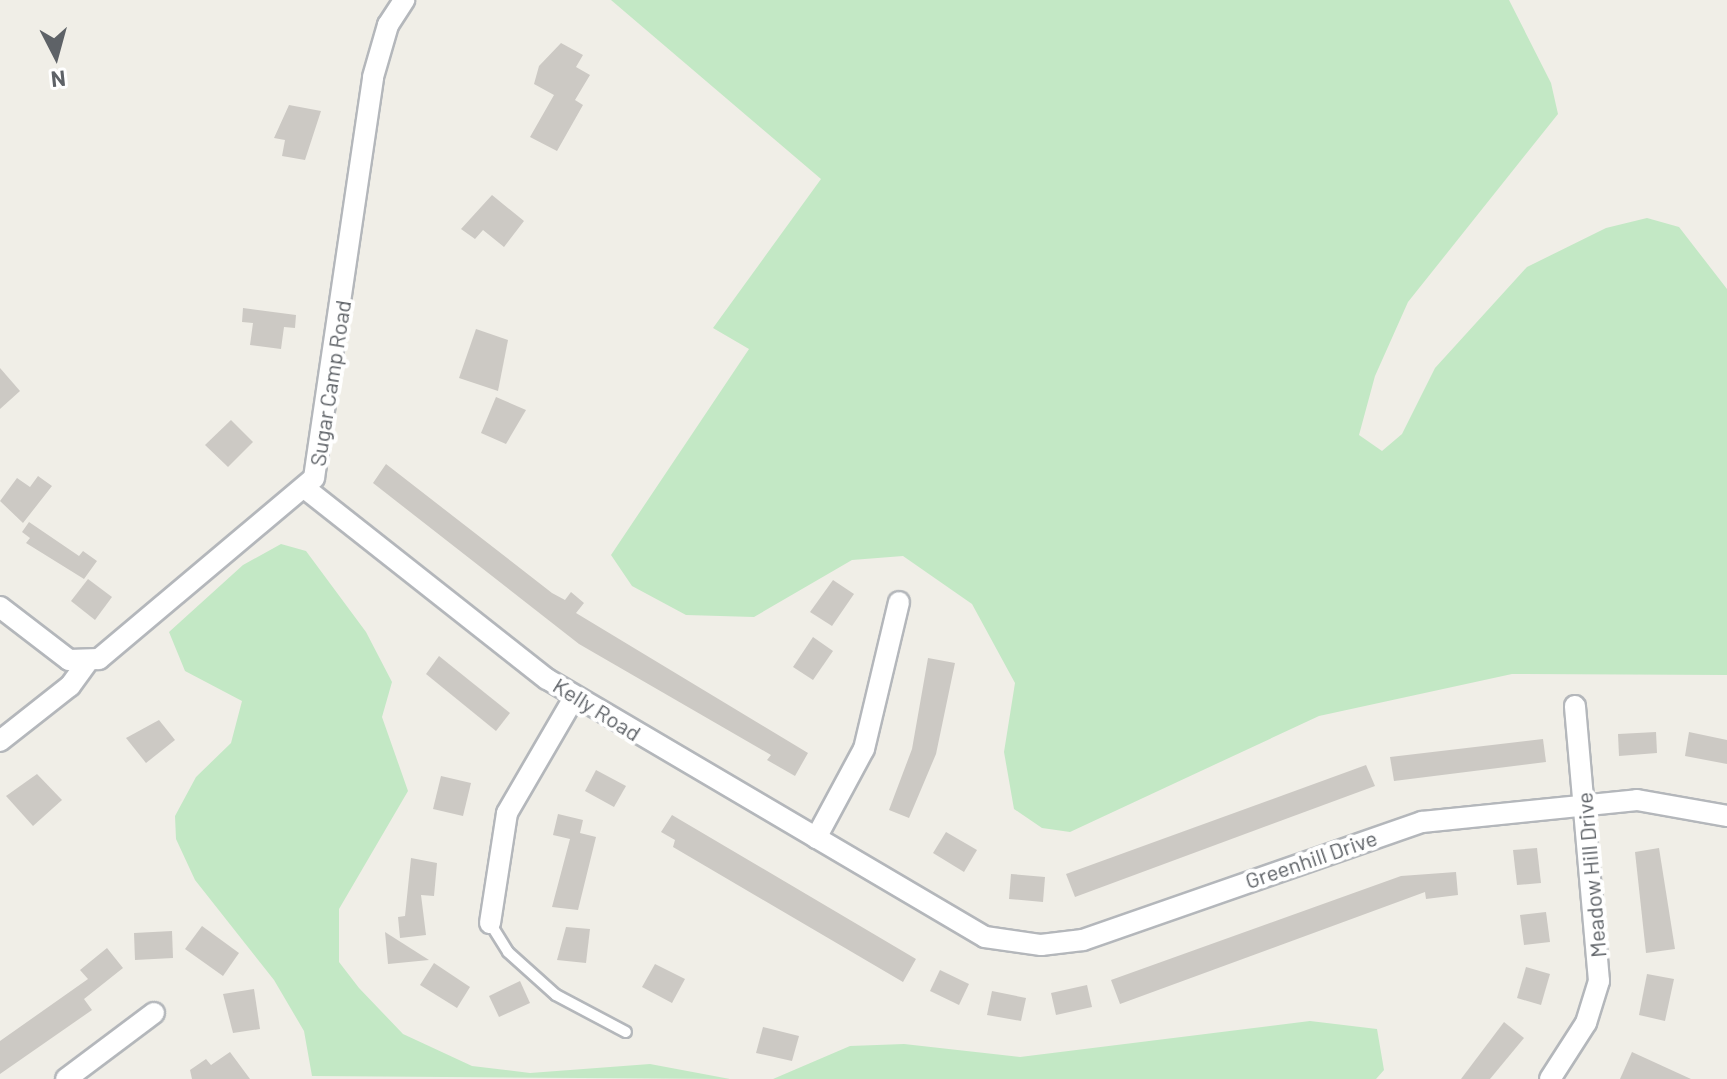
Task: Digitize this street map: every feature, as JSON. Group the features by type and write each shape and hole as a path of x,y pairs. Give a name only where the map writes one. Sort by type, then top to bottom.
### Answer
{"street":[{"name":"Sugar Camp Road","path":"0,741 70,686 86,664 306,489 320,464 373,77 388,25 404,0"},
{"name":"Kelly Road","path":"306,489 575,696 911,897"},
{"path":"816,838 864,749 899,602"},
{"path":"0,607 69,660 86,664"},
{"path":"490,923 507,813 575,696"},
{"name":"Meadow Hill Drive","path":"1556,1077 1586,1023 1599,981 1575,706"},
{"name":"Greenhill Drive","path":"911,897 985,937 1055,944 1113,931 1402,826 1585,804 1677,803 1727,816"},
{"path":"66,1079 154,1013"}],"lane":[{"path":"490,923 508,952 556,995 626,1032"}],"green space":[{"path":"611,0 1509,0 1551,83 1558,114 1408,302 1375,376 1359,435 1382,451 1402,434 1435,368 1527,267 1606,228 1647,218 1679,227 1727,289 1727,675 1512,674 1319,716 1070,832 1042,828 1014,809 1004,752 1015,683 972,604 903,556 852,560 754,617 686,615 632,586 611,555 749,349 713,328 821,179"},
{"path":"281,544 306,551 366,632 392,682 382,717 408,791 339,909 339,962 359,988 403,1034 472,1066 530,1073 650,1064 730,1079 312,1076 304,1031 274,980 195,880 176,839 175,816 196,777 231,743 242,701 185,671 169,632 243,565"},
{"path":"1310,1021 1377,1029 1384,1070 1376,1079 773,1079 850,1046 904,1044 1020,1057"}],"building":[{"path":"561,43 583,55 576,67 590,75 575,100 583,105 557,151 530,137 554,95 534,84 539,66"},
{"path":"289,105 321,111 305,160 282,156 285,140 274,138"},
{"path":"492,195 524,221 504,247 483,230 475,239 461,229"},
{"path":"243,308 296,315 295,328 284,327 281,349 250,345 253,323 242,322"},
{"path":"476,329 508,340 498,391 459,378"},
{"path":"0,368 20,391 0,409"},
{"path":"496,397 526,410 506,444 481,433"},
{"path":"231,420 253,442 228,467 205,445"},
{"path":"386,464 552,593 565,600 571,592 584,603 576,613 808,753 795,776 767,760 771,755 579,644 373,483"},
{"path":"38,476 52,486 23,523 0,501 17,478 30,487"},
{"path":"29,522 79,556 83,551 97,561 84,579 26,543 30,538 22,532"},
{"path":"88,579 112,597 95,620 71,601"},
{"path":"833,580 854,594 832,626 810,612"},
{"path":"813,637 833,651 813,680 793,667"},
{"path":"439,656 510,713 496,731 426,674"},
{"path":"928,658 955,663 936,754 909,818 889,810 912,749"},
{"path":"159,720 175,740 146,763 126,738"},
{"path":"1656,732 1657,753 1619,756 1618,734"},
{"path":"1689,732 1727,740 1727,764 1685,756"},
{"path":"1543,739 1546,762 1394,781 1390,757"},
{"path":"1366,765 1375,786 1075,897 1066,874"},
{"path":"596,770 626,786 614,807 585,791"},
{"path":"37,774 62,800 33,826 6,796"},
{"path":"441,776 471,783 463,816 433,809"},
{"path":"558,814 583,820 580,833 596,837 578,910 552,907 570,839 553,835"},
{"path":"672,815 916,959 903,982 673,847 675,840 661,832"},
{"path":"946,832 977,850 964,872 933,853"},
{"path":"1537,848 1541,883 1517,885 1513,850"},
{"path":"1659,848 1675,949 1646,953 1635,852"},
{"path":"411,858 437,863 434,896 421,895 426,935 400,938 398,917 405,916"},
{"path":"1456,872 1458,895 1426,899 1425,892 1120,1004 1111,980 1401,876"},
{"path":"1011,874 1045,877 1043,902 1009,899"},
{"path":"1546,912 1550,942 1524,945 1520,915"},
{"path":"202,926 239,953 223,976 185,949"},
{"path":"566,927 590,929 586,963 557,960"},
{"path":"172,931 173,958 135,960 134,933"},
{"path":"385,932 429,960 388,964"},
{"path":"107,948 123,968 84,999 92,1010 0,1074 0,1041 88,979 80,970"},
{"path":"434,963 470,987 457,1008 420,985"},
{"path":"655,964 685,979 672,1003 642,987"},
{"path":"1526,967 1550,974 1541,1005 1517,998"},
{"path":"940,970 969,984 959,1005 930,991"},
{"path":"1647,974 1674,979 1665,1021 1639,1015"},
{"path":"520,981 530,1003 499,1017 489,996"},
{"path":"1087,985 1092,1007 1056,1015 1051,993"},
{"path":"254,989 260,1029 233,1033 223,994"},
{"path":"992,991 1026,998 1021,1021 987,1015"},
{"path":"1504,1022 1524,1038 1490,1079 1461,1079"},
{"path":"763,1027 799,1036 792,1061 756,1053"},
{"path":"230,1052 250,1079 192,1079 190,1070 206,1059 211,1065"},
{"path":"1632,1052 1691,1079 1620,1079"}]}
